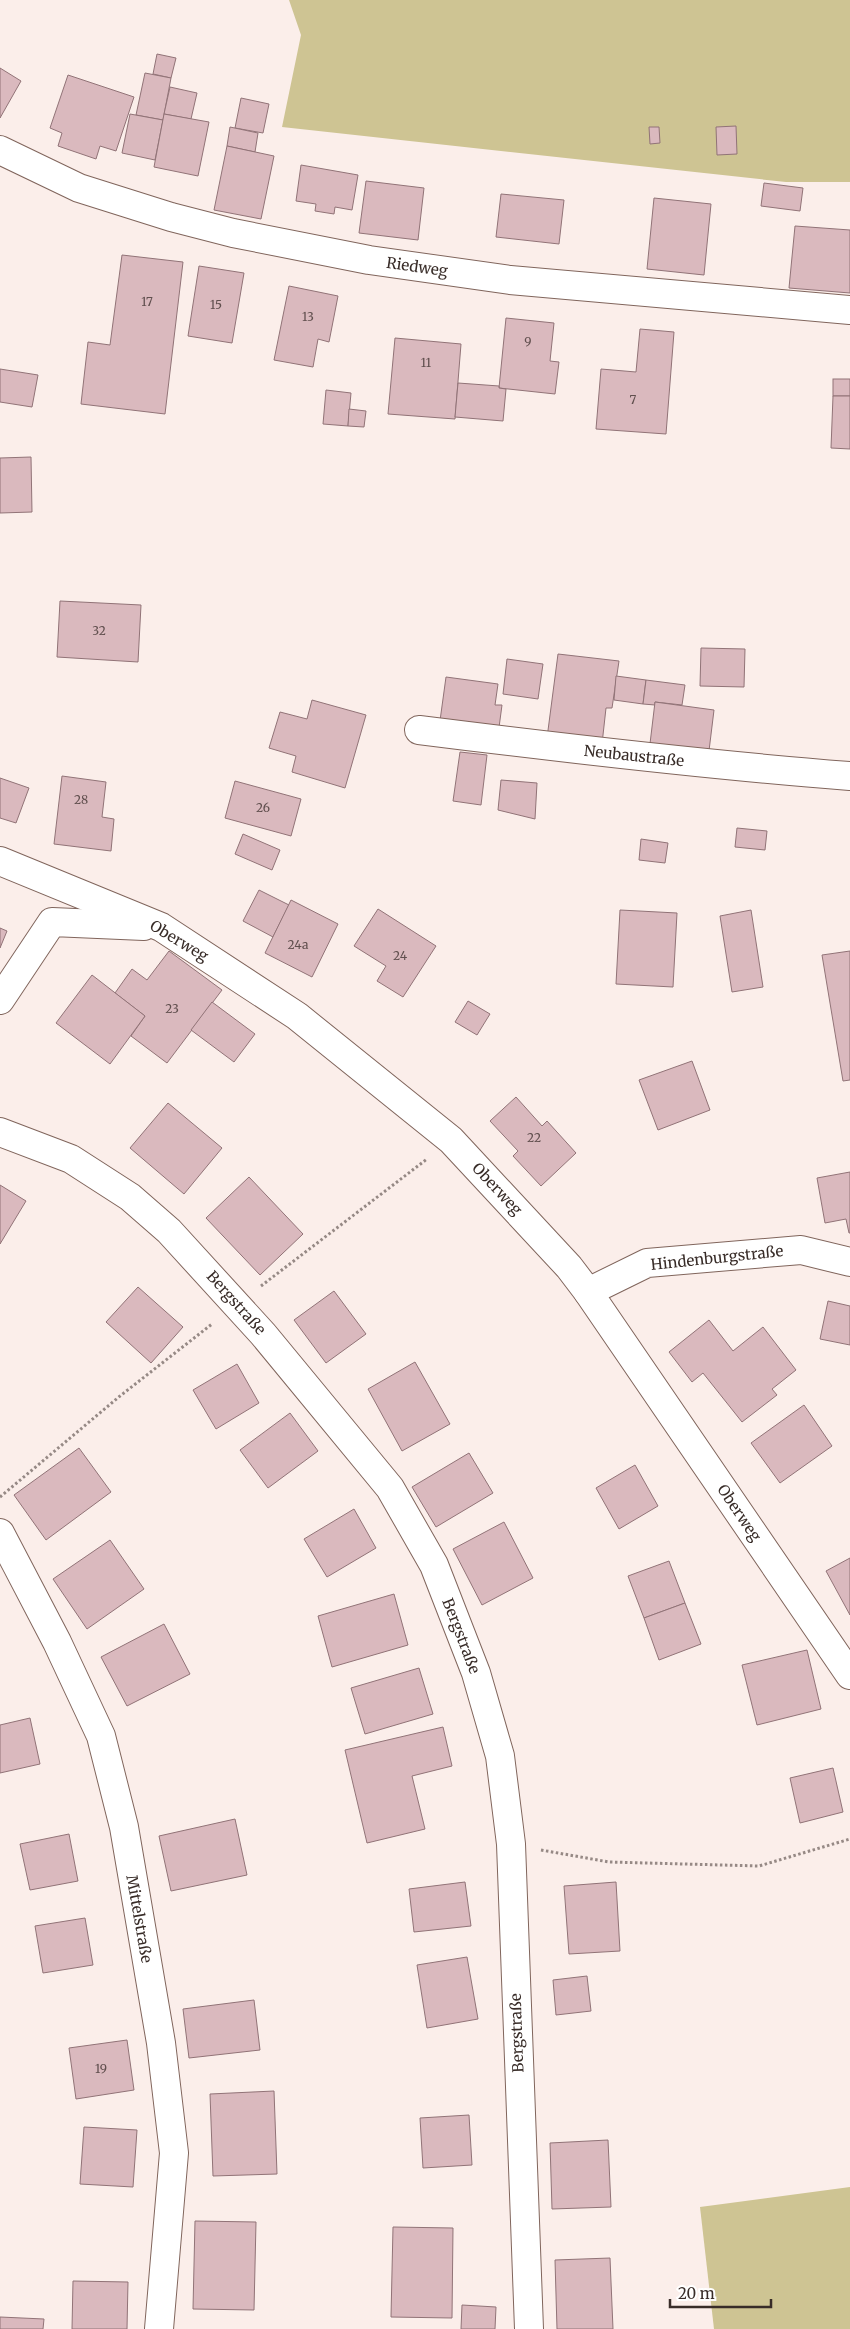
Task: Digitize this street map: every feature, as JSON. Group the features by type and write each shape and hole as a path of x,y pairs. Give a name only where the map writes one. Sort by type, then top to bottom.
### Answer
{"street":[{"name":"Riedweg","path":"0,150 79,188 171,217 233,233 369,260 510,280 850,310"},
{"name":"Neubaustraße","path":"419,730 622,756 850,776"},
{"name":"Oberweg","path":"0,861 161,927 297,1016 451,1140 569,1267 588,1292 850,1675"},
{"path":"0,1000 52,922 161,927"},
{"name":"Bergstraße","path":"0,1132 70,1159 130,1197 170,1231 237,1304 390,1488 434,1565 476,1673 500,1756 511,1844 529,2329"},
{"name":"Hindenburgstraße","path":"588,1292 647,1263 801,1250 850,1262"},
{"name":"Mittelstraße","path":"0,1533 57,1642 101,1736 124,1828 161,2043 174,2153 160,2329"}],"path":[{"path":"0,1497 120,1396 451,1140"},
{"path":"511,1844 609,1862 760,1866 850,1839"}],"shaded area":[{"path":"289,0 850,0 850,182 786,182 282,127 301,35"},
{"path":"850,2187 850,2329 714,2329 700,2207"}],"building":[{"path":"157,54 176,58 171,78 153,74"},
{"path":"0,68 21,81 0,118"},
{"path":"145,73 171,78 163,120 136,115"},
{"path":"68,75 134,97 116,151 100,146 96,159 58,146 62,133 50,128"},
{"path":"170,87 197,93 191,119 164,114"},
{"path":"241,98 269,104 263,133 235,128"},
{"path":"130,114 163,120 155,160 122,153"},
{"path":"164,114 209,122 198,176 154,167"},
{"path":"736,126 737,154 717,155 716,127"},
{"path":"230,127 258,133 255,152 227,146"},
{"path":"649,127 659,127 660,143 650,144"},
{"path":"227,146 274,156 261,219 214,210"},
{"path":"301,165 358,175 352,210 335,207 334,214 315,211 316,204 296,201"},
{"path":"366,181 424,188 418,240 359,233"},
{"path":"764,183 803,188 800,211 761,206"},
{"path":"501,194 564,200 559,244 496,237"},
{"path":"654,198 711,204 704,275 647,269"},
{"path":"795,226 850,230 850,293 789,288"},
{"path":"122,255 183,262 165,414 81,404 88,342 110,345"},
{"path":"199,266 244,273 232,343 188,336"},
{"path":"289,286 338,296 329,342 318,339 313,367 274,360"},
{"path":"506,318 554,323 550,361 559,362 555,394 499,388"},
{"path":"640,329 674,332 666,434 596,429 601,369 636,372"},
{"path":"395,338 461,344 455,419 388,414"},
{"path":"0,369 38,375 32,407 0,402"},
{"path":"833,379 850,379 850,396 833,396"},
{"path":"458,383 499,386 499,388 506,389 503,421 455,417"},
{"path":"326,390 351,393 348,426 323,424"},
{"path":"833,396 850,396 850,449 831,448"},
{"path":"349,409 366,411 364,427 348,426"},
{"path":"31,457 32,512 0,513 0,458"},
{"path":"60,601 141,605 138,662 57,657"},
{"path":"701,648 745,649 744,687 700,686"},
{"path":"558,654 619,661 612,708 606,708 602,744 547,738"},
{"path":"507,659 543,664 538,699 503,694"},
{"path":"616,676 646,680 643,704 614,700"},
{"path":"446,677 498,684 495,705 502,705 498,735 439,728"},
{"path":"646,680 685,685 682,705 655,702 655,705 643,704"},
{"path":"312,700 366,715 345,788 292,772 296,756 269,748 280,712 307,719"},
{"path":"655,702 714,710 708,759 649,752"},
{"path":"460,752 487,755 481,805 453,801"},
{"path":"62,776 106,782 102,817 114,819 111,851 54,844"},
{"path":"0,778 29,788 16,823 0,818"},
{"path":"501,780 537,783 535,819 498,810"},
{"path":"235,781 301,799 291,836 225,818"},
{"path":"737,828 767,831 765,850 735,847"},
{"path":"243,834 280,850 272,870 235,854"},
{"path":"641,839 668,843 665,863 639,860"},
{"path":"259,890 289,905 273,937 243,921"},
{"path":"291,900 338,924 312,977 265,953"},
{"path":"378,909 436,946 403,997 377,981 386,966 354,946"},
{"path":"620,910 677,913 673,987 616,984"},
{"path":"751,910 763,987 732,992 720,916"},
{"path":"0,928 7,931 0,948"},
{"path":"169,951 222,990 167,1063 131,1036 145,1016 115,993 132,969 147,980"},
{"path":"850,951 850,1080 843,1081 822,955"},
{"path":"92,975 145,1016 110,1064 56,1023"},
{"path":"468,1001 490,1014 477,1035 455,1022"},
{"path":"212,1002 255,1034 234,1062 191,1030"},
{"path":"692,1061 710,1110 658,1130 639,1080"},
{"path":"516,1097 542,1126 547,1121 576,1153 541,1186 513,1156 518,1151 490,1121"},
{"path":"168,1103 222,1148 184,1194 130,1148"},
{"path":"850,1172 849,1233 846,1219 825,1223 817,1178"},
{"path":"249,1177 303,1234 260,1275 206,1218"},
{"path":"0,1185 26,1201 0,1244"},
{"path":"138,1287 183,1327 151,1363 106,1322"},
{"path":"334,1291 366,1334 326,1363 294,1320"},
{"path":"828,1301 850,1306 850,1345 820,1339"},
{"path":"709,1320 733,1351 763,1327 796,1370 772,1389 777,1395 742,1422 703,1373 692,1382 669,1352"},
{"path":"415,1362 450,1424 402,1451 368,1389"},
{"path":"237,1364 259,1403 216,1429 193,1390"},
{"path":"804,1405 832,1446 780,1483 751,1443"},
{"path":"290,1413 318,1451 268,1488 240,1450"},
{"path":"79,1448 111,1492 46,1540 14,1495"},
{"path":"469,1453 493,1493 436,1527 412,1487"},
{"path":"635,1465 658,1506 619,1529 596,1488"},
{"path":"354,1509 376,1548 327,1577 304,1539"},
{"path":"504,1522 533,1578 482,1605 453,1549"},
{"path":"110,1540 144,1589 87,1629 53,1579"},
{"path":"850,1558 850,1615 826,1571"},
{"path":"669,1561 685,1603 644,1618 628,1576"},
{"path":"394,1594 408,1645 332,1667 318,1616"},
{"path":"685,1603 701,1644 659,1660 644,1618"},
{"path":"164,1624 190,1674 127,1706 101,1657"},
{"path":"807,1650 821,1709 757,1725 742,1665"},
{"path":"419,1668 433,1714 365,1734 351,1688"},
{"path":"30,1718 40,1764 0,1773 0,1725"},
{"path":"443,1727 452,1766 412,1776 425,1829 367,1843 345,1750"},
{"path":"833,1768 843,1812 800,1823 790,1778"},
{"path":"235,1819 247,1875 171,1891 159,1836"},
{"path":"69,1834 78,1881 30,1890 20,1844"},
{"path":"465,1882 471,1926 414,1932 409,1889"},
{"path":"616,1882 620,1951 569,1954 564,1886"},
{"path":"85,1918 93,1965 43,1973 35,1926"},
{"path":"467,1957 478,2019 427,2028 417,1965"},
{"path":"587,1976 591,2011 556,2015 553,1980"},
{"path":"254,2000 260,2050 189,2058 183,2009"},
{"path":"127,2040 134,2090 76,2099 69,2048"},
{"path":"274,2091 277,2174 213,2176 210,2094"},
{"path":"469,2115 472,2165 423,2168 420,2118"},
{"path":"84,2127 137,2130 133,2187 80,2184"},
{"path":"608,2140 611,2207 552,2209 550,2143"},
{"path":"195,2221 256,2222 254,2310 193,2309"},
{"path":"393,2227 453,2228 452,2318 391,2317"},
{"path":"610,2258 613,2329 557,2329 555,2260"},
{"path":"73,2281 128,2282 127,2329 72,2329"},
{"path":"462,2305 496,2307 495,2329 461,2329"},
{"path":"0,2317 44,2319 43,2329 0,2329"}]}
